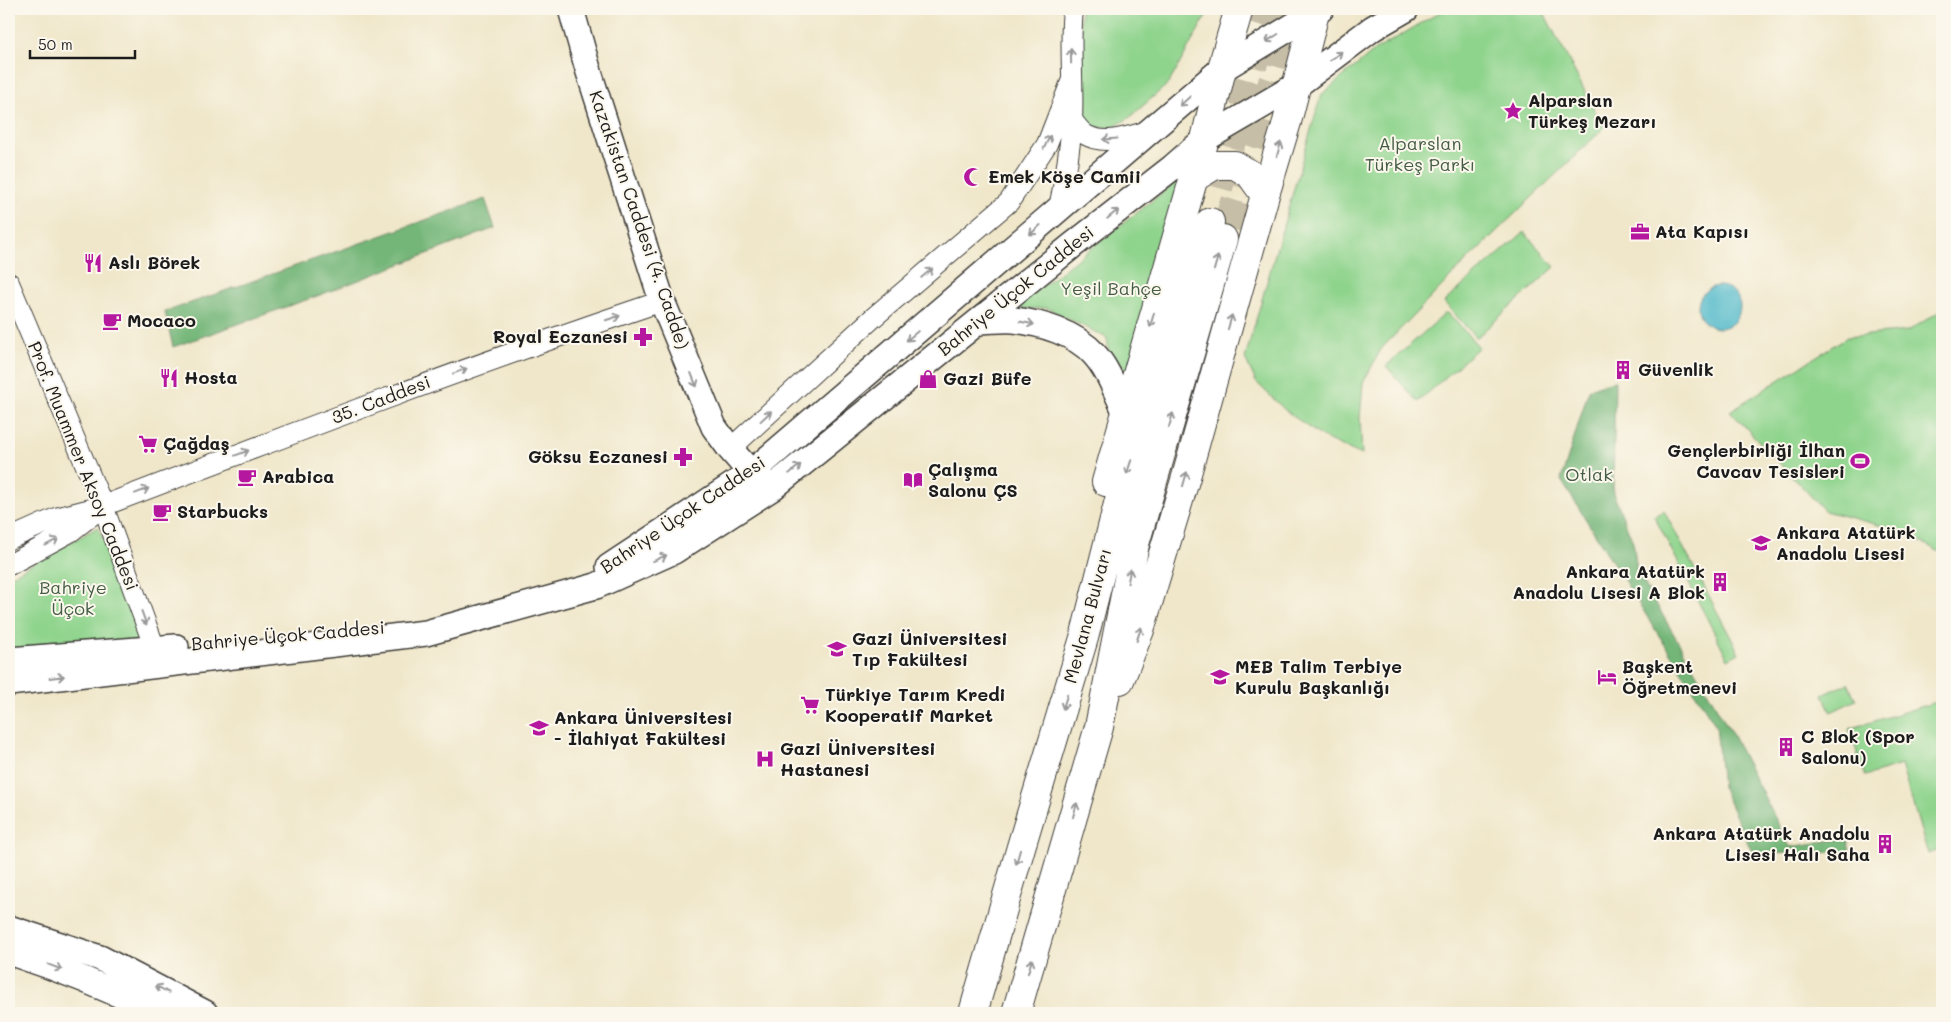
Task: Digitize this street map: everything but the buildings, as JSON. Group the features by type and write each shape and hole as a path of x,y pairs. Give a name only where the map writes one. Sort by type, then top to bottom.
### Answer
{"highway":[{"path":"1084,638 1081,604 1083,578 1126,410 1205,139 1239,9"},
{"path":"1099,727 1140,630 1219,364 1317,11"},
{"path":"1192,179 1215,165 1235,165 1250,174 1265,195"},
{"name":"Mevlana Bulvarı","path":"973,1013 1084,638 1121,492 1218,224 1135,544 1099,727 1016,1013"}],"main road":[{"name":"Kazakistan Caddesi (4. Cadde)","path":"571,9 588,69 662,301 714,427 751,473 772,487"},
{"name":"Bahriye Üçok Caddesi","path":"9,683 426,633 596,586 674,551 772,487 1173,167 1205,139 1297,85 1373,28 1406,9"},
{"name":"Bahriye Üçok Caddesi","path":"9,660 155,649 428,623 603,571 751,473 1222,69 1317,11"},
{"path":"1059,208 1077,242"},
{"path":"979,321 1013,320 1039,325 1069,336 1083,344 1102,365 1126,410"},
{"path":"9,928 100,958 205,1013"},
{"path":"9,952 52,966 107,988 159,1013"}],"street":[{"path":"1059,208 1066,177 1072,120 1070,38 1073,9"},
{"path":"730,449 874,317 1009,202 1047,144 1071,82"},
{"path":"1072,120 1086,135 1103,140 1153,130"},
{"name":"Prof. Muammer Aksoy Caddesi","path":"9,284 103,506 155,649"},
{"name":"35. Caddesi","path":"103,506 424,383 662,301"},
{"path":"9,539 56,518 103,506"},
{"path":"9,565 70,532 103,506"}],"green space":[{"path":"1081,9 1210,9 1169,83 1129,118 1114,127 1092,128 1083,113 1077,95"},
{"name":"Alparslan Türkeş Parkı","path":"1445,9 1542,9 1604,128 1471,256 1381,349 1363,383 1360,418 1362,455 1322,437 1285,410 1256,382 1245,358 1321,95 1374,51"},
{"name":"Yeşil Bahçe","path":"1184,176 1133,375 1110,362 1107,338 1047,308 1013,309"},
{"path":"485,199 495,228 320,295 173,347 165,312"},
{"path":"1524,232 1555,267 1476,338 1444,302"},
{"name":"Gençlerbirliği İlhan Cavcav Tesisleri","path":"1942,310 1942,553 1898,530 1825,511 1730,411 1847,337 1908,331"},
{"path":"1447,312 1479,347 1418,402 1386,366"},
{"name":"Otlak","path":"1615,380 1613,493 1633,542 1637,571 1732,734 1790,847 1847,838 1850,852 1753,854 1722,787 1716,726 1561,480 1589,389"},
{"path":"1664,511 1739,653 1728,659 1654,516"},
{"name":"Bahriye Üçok","path":"98,527 143,640 9,654 9,577"},
{"path":"1848,683 1856,700 1831,712 1823,695"},
{"path":"1936,702 1942,721 1942,849 1928,854 1901,765 1865,776 1849,729"}],"water":[{"path":"1719,286 1734,292 1740,307 1734,322 1719,328 1704,322 1698,307 1704,292"}],"tunnel":[{"path":"1219,188 1269,9"},
{"path":"1226,227 1277,67 1293,9"}],"place":[{"name":"Alparslan Türkeş Mezarı","path":"1513,111"},
{"name":"Emek Köşe Camii","path":"973,177"},
{"name":"Ata Kapısı","path":"1640,232"},
{"name":"Aslı Börek","path":"93,263"},
{"name":"Mocaco","path":"112,321"},
{"name":"Royal Eczanesi","path":"643,337"},
{"name":"Güvenlik","path":"1623,370"},
{"name":"Hosta","path":"169,378"},
{"name":"Gazi Büfe","path":"928,379"},
{"name":"Çağdaş","path":"148,444"},
{"name":"Göksu Eczanesi","path":"683,457"},
{"name":"Gençlerbirliği İlhan Cavcav Tesisleri","path":"1860,461"},
{"name":"Arabica","path":"247,477"},
{"name":"Çalışma Salonu ÇS","path":"913,480"},
{"name":"Starbucks","path":"162,512"},
{"name":"Ankara Atatürk Anadolu Lisesi","path":"1761,543"},
{"name":"Ankara Atatürk Anadolu Lisesi A Blok","path":"1720,582"},
{"name":"Gazi Üniversitesi Tıp Fakültesi","path":"837,649"},
{"name":"MEB Talim Terbiye Kurulu Başkanlığı","path":"1220,677"},
{"name":"Başkent Öğretmenevi","path":"1607,677"},
{"name":"Türkiye Tarım Kredi Kooperatif Market","path":"810,705"},
{"name":"Ankara Üniversitesi - İlahiyat Fakültesi","path":"539,728"},
{"name":"C Blok (Spor Salonu)","path":"1786,747"},
{"name":"Gazi Üniversitesi Hastanesi","path":"765,759"},
{"name":"Ankara Atatürk Anadolu Lisesi Halı Saha","path":"1885,844"}]}
